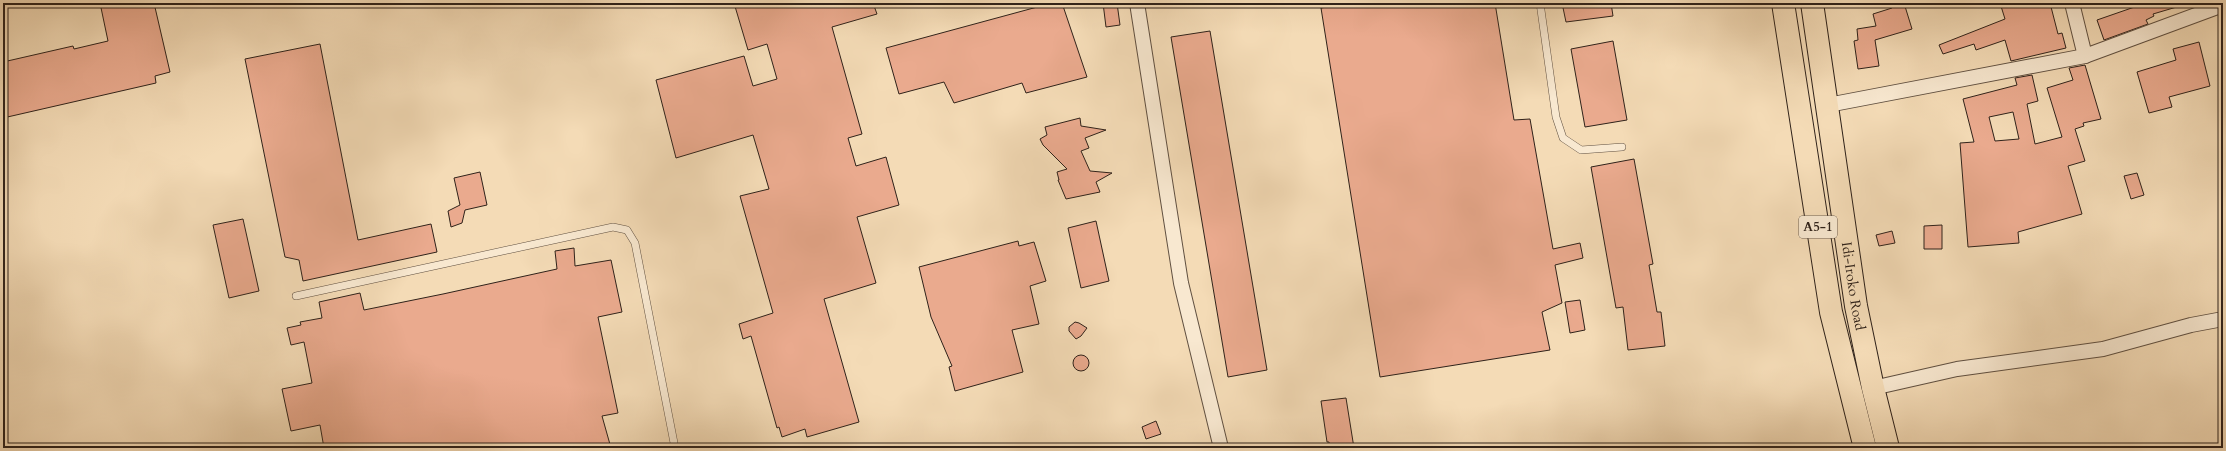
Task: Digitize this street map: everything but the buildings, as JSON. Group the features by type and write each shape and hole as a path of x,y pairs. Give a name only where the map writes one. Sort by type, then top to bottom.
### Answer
{"highway":[{"name":"A5-1","path":"1783,3 1831,312 1865,448"},
{"name":"Idi-Iroko Road","path":"1812,3 1856,306 1873,388 1888,448"}],"street":[{"path":"1137,3 1181,283 1221,448"},
{"path":"2072,3 2085,56"},
{"path":"1828,105 2085,56 2223,5"},
{"path":"1873,388 1957,369 2103,349 2191,325 2223,319"}],"lane":[{"path":"1540,3 1556,117 1563,138 1581,150 1622,147"},
{"path":"296,296 613,227 627,230 635,243 675,448"}]}
